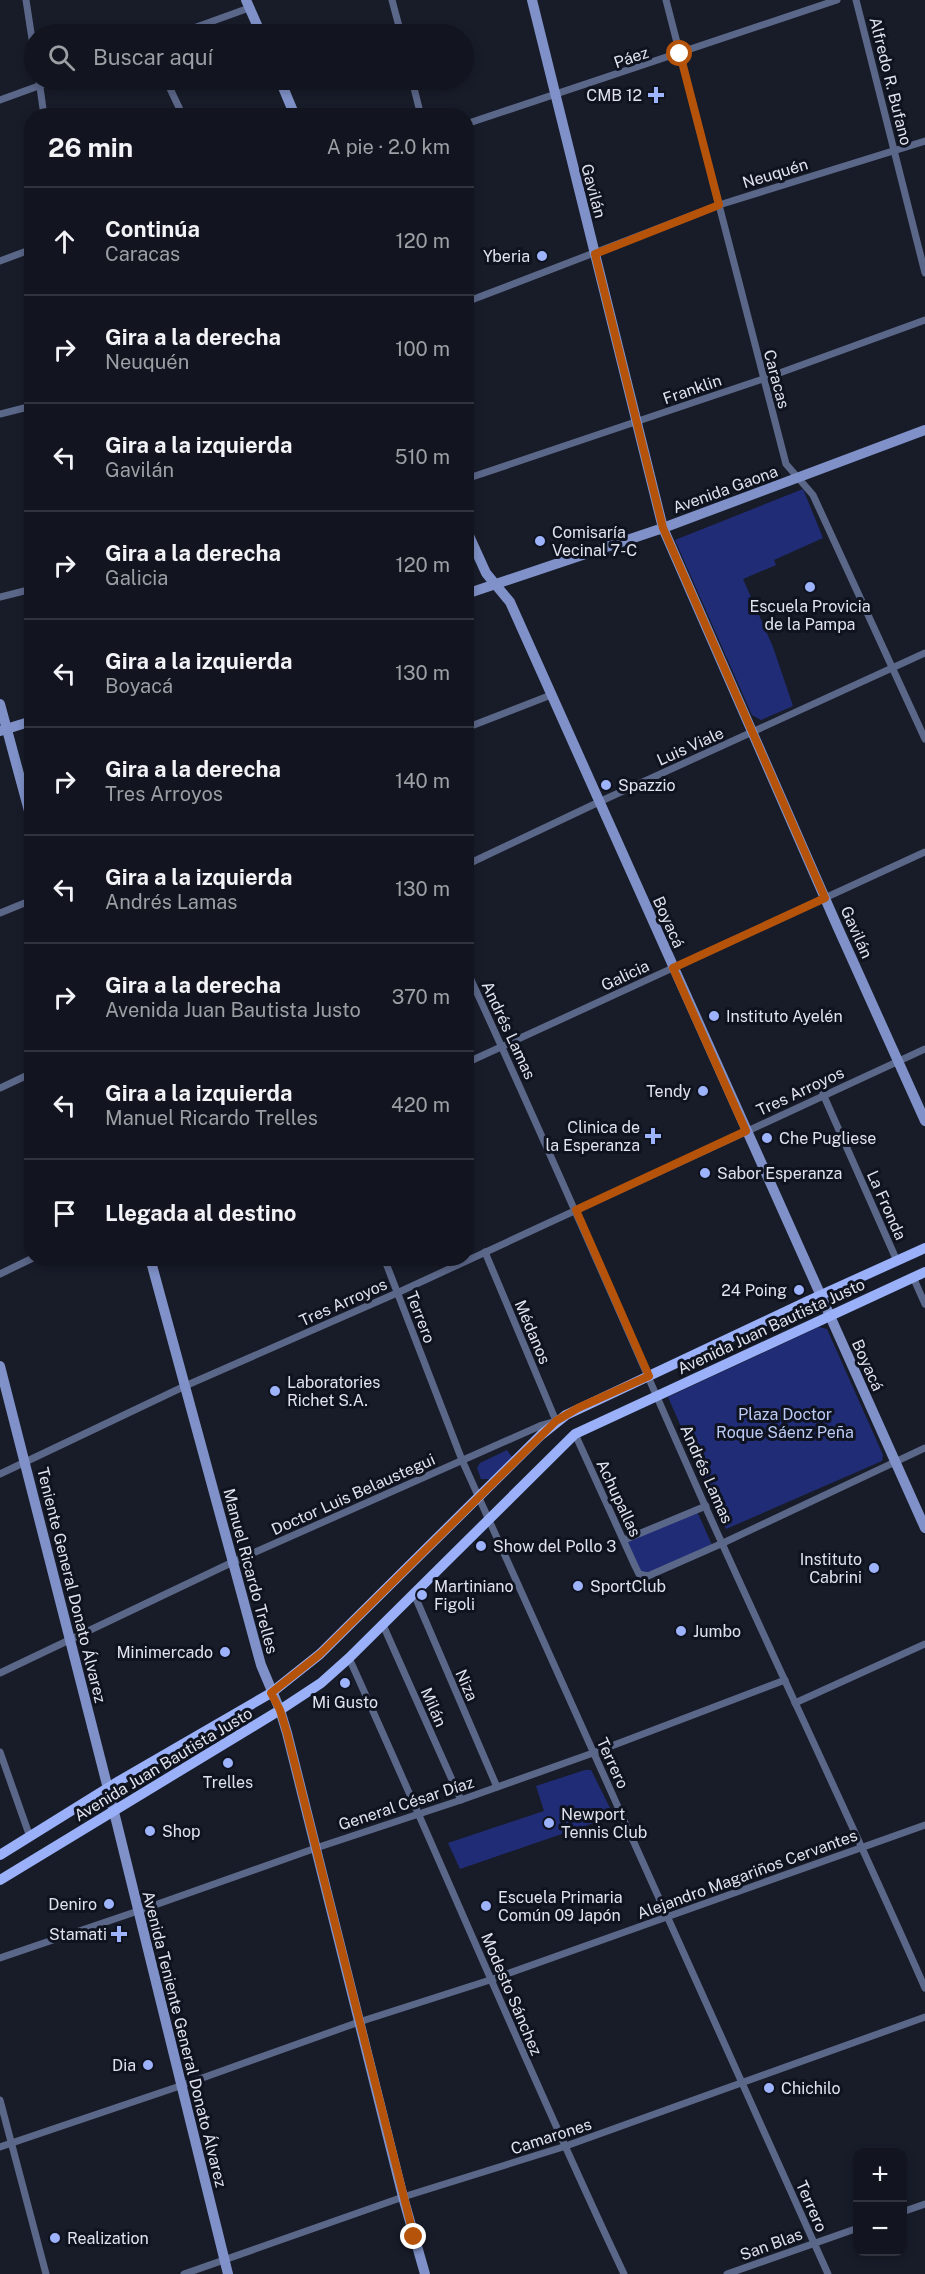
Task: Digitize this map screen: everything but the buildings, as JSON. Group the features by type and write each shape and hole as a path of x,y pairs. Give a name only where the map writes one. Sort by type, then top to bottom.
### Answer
{"main road":[{"name":"Avenida Juan Bautista Justo","path":"0,1855 107,1788 271,1693 320,1654 556,1421 578,1408 925,1248"},
{"name":"Avenida Juan Bautista Justo","path":"0,1880 321,1683 383,1625 489,1517 575,1434 925,1272"}],"street":[{"path":"26,0 30,24"},
{"path":"392,0 398,24"},
{"name":"Gavilán","path":"532,0 663,528 925,1121"},
{"name":"Caracas","path":"666,0 786,464 813,495 925,739"},
{"name":"Páez","path":"474,121 837,0"},
{"name":"Alfredo R. Bufano","path":"856,0 925,273"},
{"path":"201,24 248,4 257,24"},
{"path":"0,100 24,89"},
{"path":"40,90 43,108"},
{"path":"171,90 179,108"},
{"path":"284,90 292,108"},
{"path":"414,90 419,108"},
{"name":"Neuquén","path":"474,299 719,205 925,141"},
{"path":"0,261 24,252"},
{"name":"Franklin","path":"474,476 763,379 925,320"},
{"path":"0,414 24,408"},
{"name":"Avenida Gaona","path":"474,592 663,528 925,430"},
{"name":"Boyacá","path":"474,548 482,567 510,602 925,1528"},
{"path":"0,597 24,591"},
{"name":"Luis Viale","path":"474,862 598,802 925,653"},
{"path":"474,725 551,695"},
{"path":"0,704 3,730 24,797"},
{"path":"3,730 24,723"},
{"name":"Galicia","path":"474,1059 925,852"},
{"path":"0,913 24,903"},
{"name":"Andrés Lamas","path":"474,986 576,1210 706,1506 863,1847 925,1988"},
{"name":"Tres Arroyos","path":"474,1257 823,1094 925,1049"},
{"path":"0,1088 24,1077"},
{"name":"La Fronda","path":"823,1094 897,1261"},
{"name":"Médanos","path":"485,1252 556,1421"},
{"path":"0,1274 24,1262"},
{"name":"Manuel Ricardo Trelles","path":"152,1266 261,1665 280,1710 403,2197 425,2274"},
{"name":"Terrero","path":"387,1266 462,1460 828,2274"},
{"name":"Tres Arroyos","path":"0,1474 185,1386 455,1266"},
{"path":"913,1277 925,1304"},
{"name":"Teniente General Donato Álvarez","path":"0,1366 114,1812"},
{"name":"Doctor Luis Belaustegui","path":"0,1673 233,1562 542,1425 556,1421"},
{"name":"Achupallas","path":"575,1434 639,1574 648,1576 723,1543"},
{"path":"723,1543 925,1448"},
{"path":"624,1540 706,1506"},
{"name":"Niza","path":"414,1594 497,1787"},
{"name":"Milán","path":"383,1625 461,1800"},
{"path":"795,1702 925,1644"},
{"name":"Modesto Sánchez","path":"348,1658 419,1814 564,2147 624,2274"},
{"name":"General César Díaz","path":"0,1958 461,1800 785,1680"},
{"path":"0,1752 30,1837"},
{"name":"Avenida Teniente General Donato Álvarez","path":"114,1812 228,2274"},
{"name":"Alejandro Magariños Cervantes","path":"0,2147 359,2022 490,1980 925,1825"},
{"name":"Camarones","path":"184,2274 403,2197 564,2147 925,2017"},
{"path":"0,2100 46,2274"},
{"path":"907,2211 925,2204"},
{"name":"San Blas","path":"728,2274 853,2230"}],"green space":[{"path":"803,489 823,538 774,560 776,565 743,579 773,647 793,706 761,720 752,715 675,540"},
{"name":"Plaza Doctor Roque Sáenz Peña","path":"819,1327 827,1329 883,1455 882,1461 726,1529 668,1397"},
{"path":"507,1450 512,1457 490,1479 481,1479 477,1468 480,1463"},
{"path":"695,1507 712,1545 642,1576 625,1538"},
{"name":"Newport Tennis Club","path":"591,1770 614,1816 460,1869 448,1843 544,1811 536,1786"}],"place":[{"name":"CMB 12","path":"656,95"},
{"name":"Yberia","path":"542,256"},
{"name":"Comisaría Vecinal 7-C","path":"540,541"},
{"name":"Escuela Provicia de la Pampa","path":"810,587"},
{"name":"Spazzio","path":"606,785"},
{"name":"Instituto Ayelén","path":"714,1016"},
{"name":"Tendy","path":"703,1091"},
{"name":"Clinica de la Esperanza","path":"653,1136"},
{"name":"Che Pugliese","path":"767,1138"},
{"name":"Sabor Esperanza","path":"705,1173"},
{"name":"24 Poing","path":"799,1290"},
{"name":"Laboratories Richet S.A.","path":"275,1391"},
{"name":"Show del Pollo 3","path":"481,1546"},
{"name":"Instituto Cabrini","path":"874,1568"},
{"name":"SportClub","path":"578,1586"},
{"name":"Martiniano Figoli","path":"422,1595"},
{"name":"Jumbo","path":"681,1631"},
{"name":"Minimercado","path":"225,1652"},
{"name":"Mi Gusto","path":"345,1683"},
{"name":"Trelles","path":"228,1763"},
{"name":"Newport Tennis Club","path":"549,1823"},
{"name":"Shop","path":"150,1831"},
{"name":"Deniro","path":"109,1904"},
{"name":"Escuela Primaria Común 09 Japón","path":"486,1906"},
{"name":"Stamati","path":"119,1934"},
{"name":"Dia","path":"148,2065"},
{"name":"Chichilo","path":"769,2088"},
{"name":"Realization","path":"55,2238"}],"route":[{"path":"414,2237 287,1733 280,1710 271,1693 320,1654 556,1421 578,1408 649,1376 576,1210 746,1131 673,968 825,898 663,528 595,254 719,205 680,54"}]}
